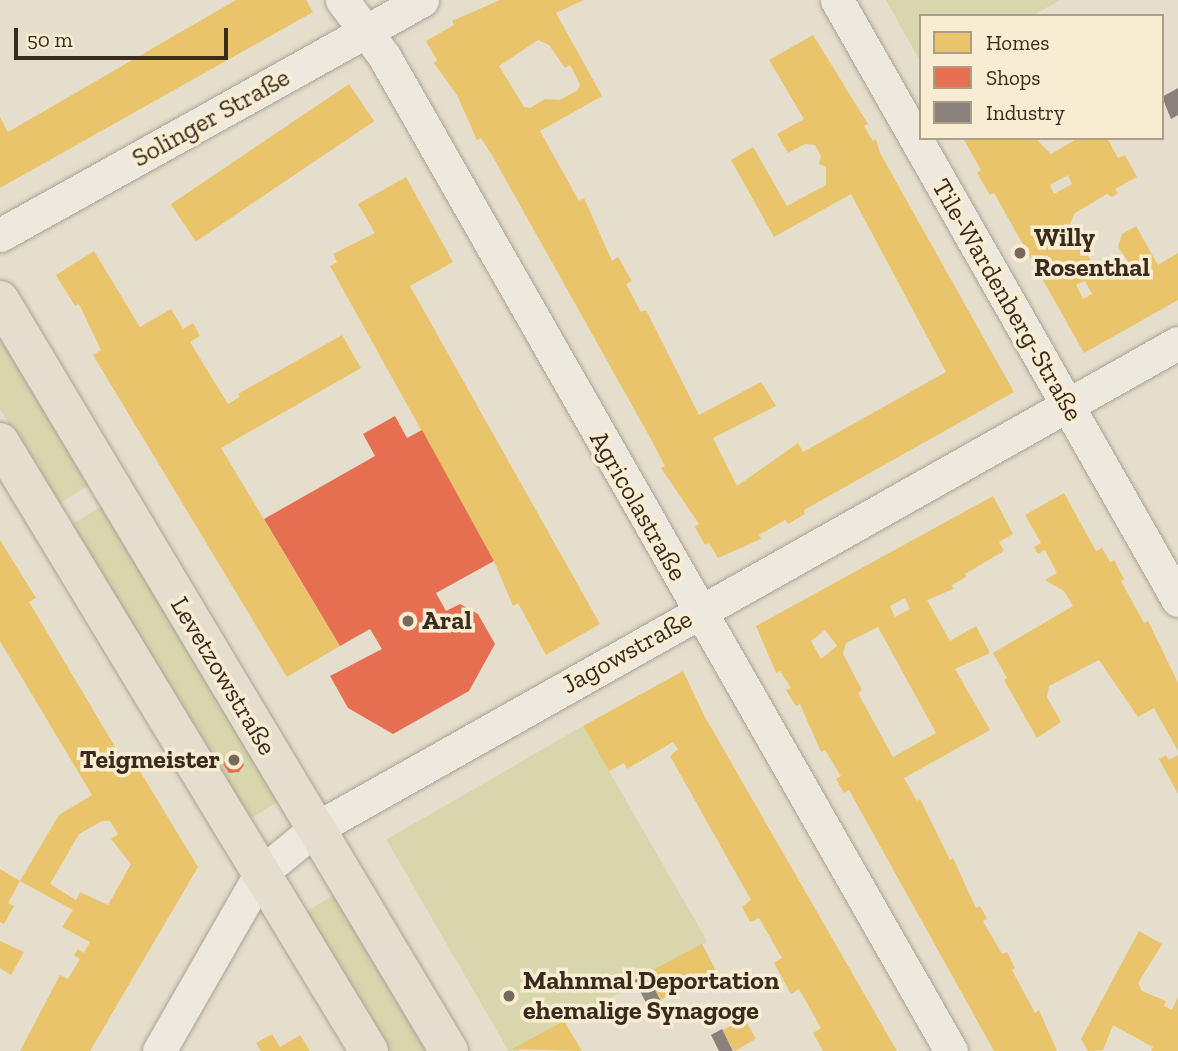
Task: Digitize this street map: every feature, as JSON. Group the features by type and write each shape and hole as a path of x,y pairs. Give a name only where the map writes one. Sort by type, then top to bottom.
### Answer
{"main road":[{"name":"Levetzowstraße","path":"0,300 449,1051"},
{"path":"0,442 369,1051"}],"street":[{"name":"Agricolastraße","path":"342,0 390,66 951,1051"},
{"name":"Solinger Straße","path":"0,235 422,0"},
{"name":"Tile-Wardenberg-Straße","path":"837,0 1178,600"},
{"name":"Jagowstraße","path":"159,1051 261,873 315,829 1178,342"}],"green space":[{"path":"886,0 1060,0 1036,14 919,14 919,59"},
{"path":"0,333 91,484 57,505 0,409"},
{"path":"104,505 281,800 247,820 70,526"},
{"path":"583,726 708,942 518,1051 509,1051 386,840"},
{"path":"337,893 432,1051 389,1051 305,912"}],"building: Homes":[{"path":"236,0 306,0 313,12 0,188 0,117 8,132"},
{"path":"500,0 584,0 556,13 602,96 540,131 579,201 584,198 612,261 618,257 632,281 626,284 641,312 646,310 699,415 761,382 776,406 713,438 737,486 798,443 803,452 946,372 851,194 774,237 731,160 753,147 787,206 826,185 826,167 819,164 821,156 815,145 805,144 788,153 777,134 804,119 769,60 813,35 868,124 864,126 873,141 876,139 880,153 1014,392 804,510 805,514 788,524 785,520 759,535 761,539 718,558 709,543 705,545 695,527 699,524 661,468 665,466 652,441 493,157 481,138 477,140 457,95 434,63 437,60 426,41 454,25 452,21","holes":["538,40 549,45 565,68 570,65 580,84 578,90 560,100 545,99 530,108 524,107 499,66"]},
{"path":"349,84 374,121 196,242 171,204"},
{"path":"964,140 1037,140 1051,154 1075,140 1108,140 1118,158 1125,155 1137,177 1115,189 1118,193 1112,197 1107,194 1075,213 1070,224 1102,280 1126,267 1128,261 1118,247 1122,234 1136,226 1158,265 1178,253 1178,300 1084,353 994,193 990,195 977,173 981,170","holes":["1068,175 1072,184 1054,194 1050,185","1085,281 1092,294 1083,299 1076,285"]},
{"path":"406,177 453,262 410,286 600,624 546,655 518,603 513,606 494,561 330,266 337,262 333,254 375,233 358,204"},
{"path":"94,251 140,327 171,309 183,329 193,323 200,336 190,342 228,404 240,397 238,394 342,335 361,368 221,448 340,646 287,677 93,355 101,350 79,304 75,306 56,275"},
{"path":"1064,493 1096,551 1102,548 1110,562 1114,560 1124,579 1121,581 1144,623 1148,621 1178,683 1178,751 1154,708 1138,717 1099,660 1049,686 1047,697 1061,722 1037,738 1004,680 1007,678 993,653 1073,606 1064,591 1045,580 1057,573 1045,550 1038,554 1034,547 1041,543 1025,515"},
{"path":"993,496 1013,534 999,542 1004,551 965,574 966,577 952,585 953,589 927,600 950,641 976,626 990,653 955,669 990,730 904,778 917,801 920,799 950,860 953,858 976,908 980,906 987,919 983,921 1002,954 1007,952 1015,968 1012,970 1035,1013 1039,1010 1057,1051 994,1051 849,790 844,793 836,779 841,776 825,750 821,752 800,704 796,706 786,690 791,688 780,671 776,673 756,626","holes":["905,598 910,609 895,617 890,606","878,627 936,733 893,757 858,693 862,690 843,654 846,643","825,630 837,646 821,659 811,641"]},
{"path":"0,540 36,598 29,602 130,772 138,768 198,867 90,1051 20,1051 60,975 68,979 80,959 74,955 78,949 84,953 90,942 62,927 73,910 20,881 59,815 92,795 0,641","holes":["102,821 110,821 118,834 111,839 131,864 108,905 80,892 76,900 50,884 79,834"]},
{"path":"683,671 705,717 897,1051 823,1051 813,1033 821,1028 799,989 791,994 774,963 782,958 759,918 750,922 742,907 751,900 670,756 678,749 673,742 627,769 624,763 609,771 583,726"},
{"path":"1166,755 1169,760 1178,755 1178,794 1159,759"},
{"path":"0,869 20,881 8,903 14,906 4,924 0,922"},
{"path":"1139,931 1162,944 1138,983 1142,991 1166,1001 1164,1006 1172,1010 1178,997 1178,1051 1151,1051 1153,1047 1113,1025 1103,1050 1088,1051 1081,1039"},
{"path":"0,941 24,952 11,975 0,968"},
{"path":"702,944 716,970 660,1000 646,974"},
{"path":"744,1018 756,1039 734,1051 722,1030"},
{"path":"564,1021 582,1051 512,1049"},
{"path":"272,1034 280,1047 300,1035 310,1051 261,1051 256,1043"}],"building: Shops":[{"path":"395,416 407,438 422,430 494,561 436,593 446,611 460,604 478,614 495,644 469,691 393,734 348,708 330,676 382,649 370,629 340,646 264,519 375,456 363,434"},
{"name":"Teigmeister","path":"230,755 239,756 244,765 239,772 229,773 223,764"}],"building: Industry":[{"path":"1178,88 1178,115 1171,119 1164,102 1164,96"},
{"path":"647,974 661,1001 648,1007 635,980"},
{"path":"722,1029 733,1051 719,1051 711,1035"}],"place":[{"name":"Willy Rosenthal","path":"1020,253"},
{"name":"Aral","path":"408,621"},
{"name":"Teigmeister","path":"234,760"},
{"name":"Mahnmal Deportation ehemalige Synagoge","path":"509,996"}]}
